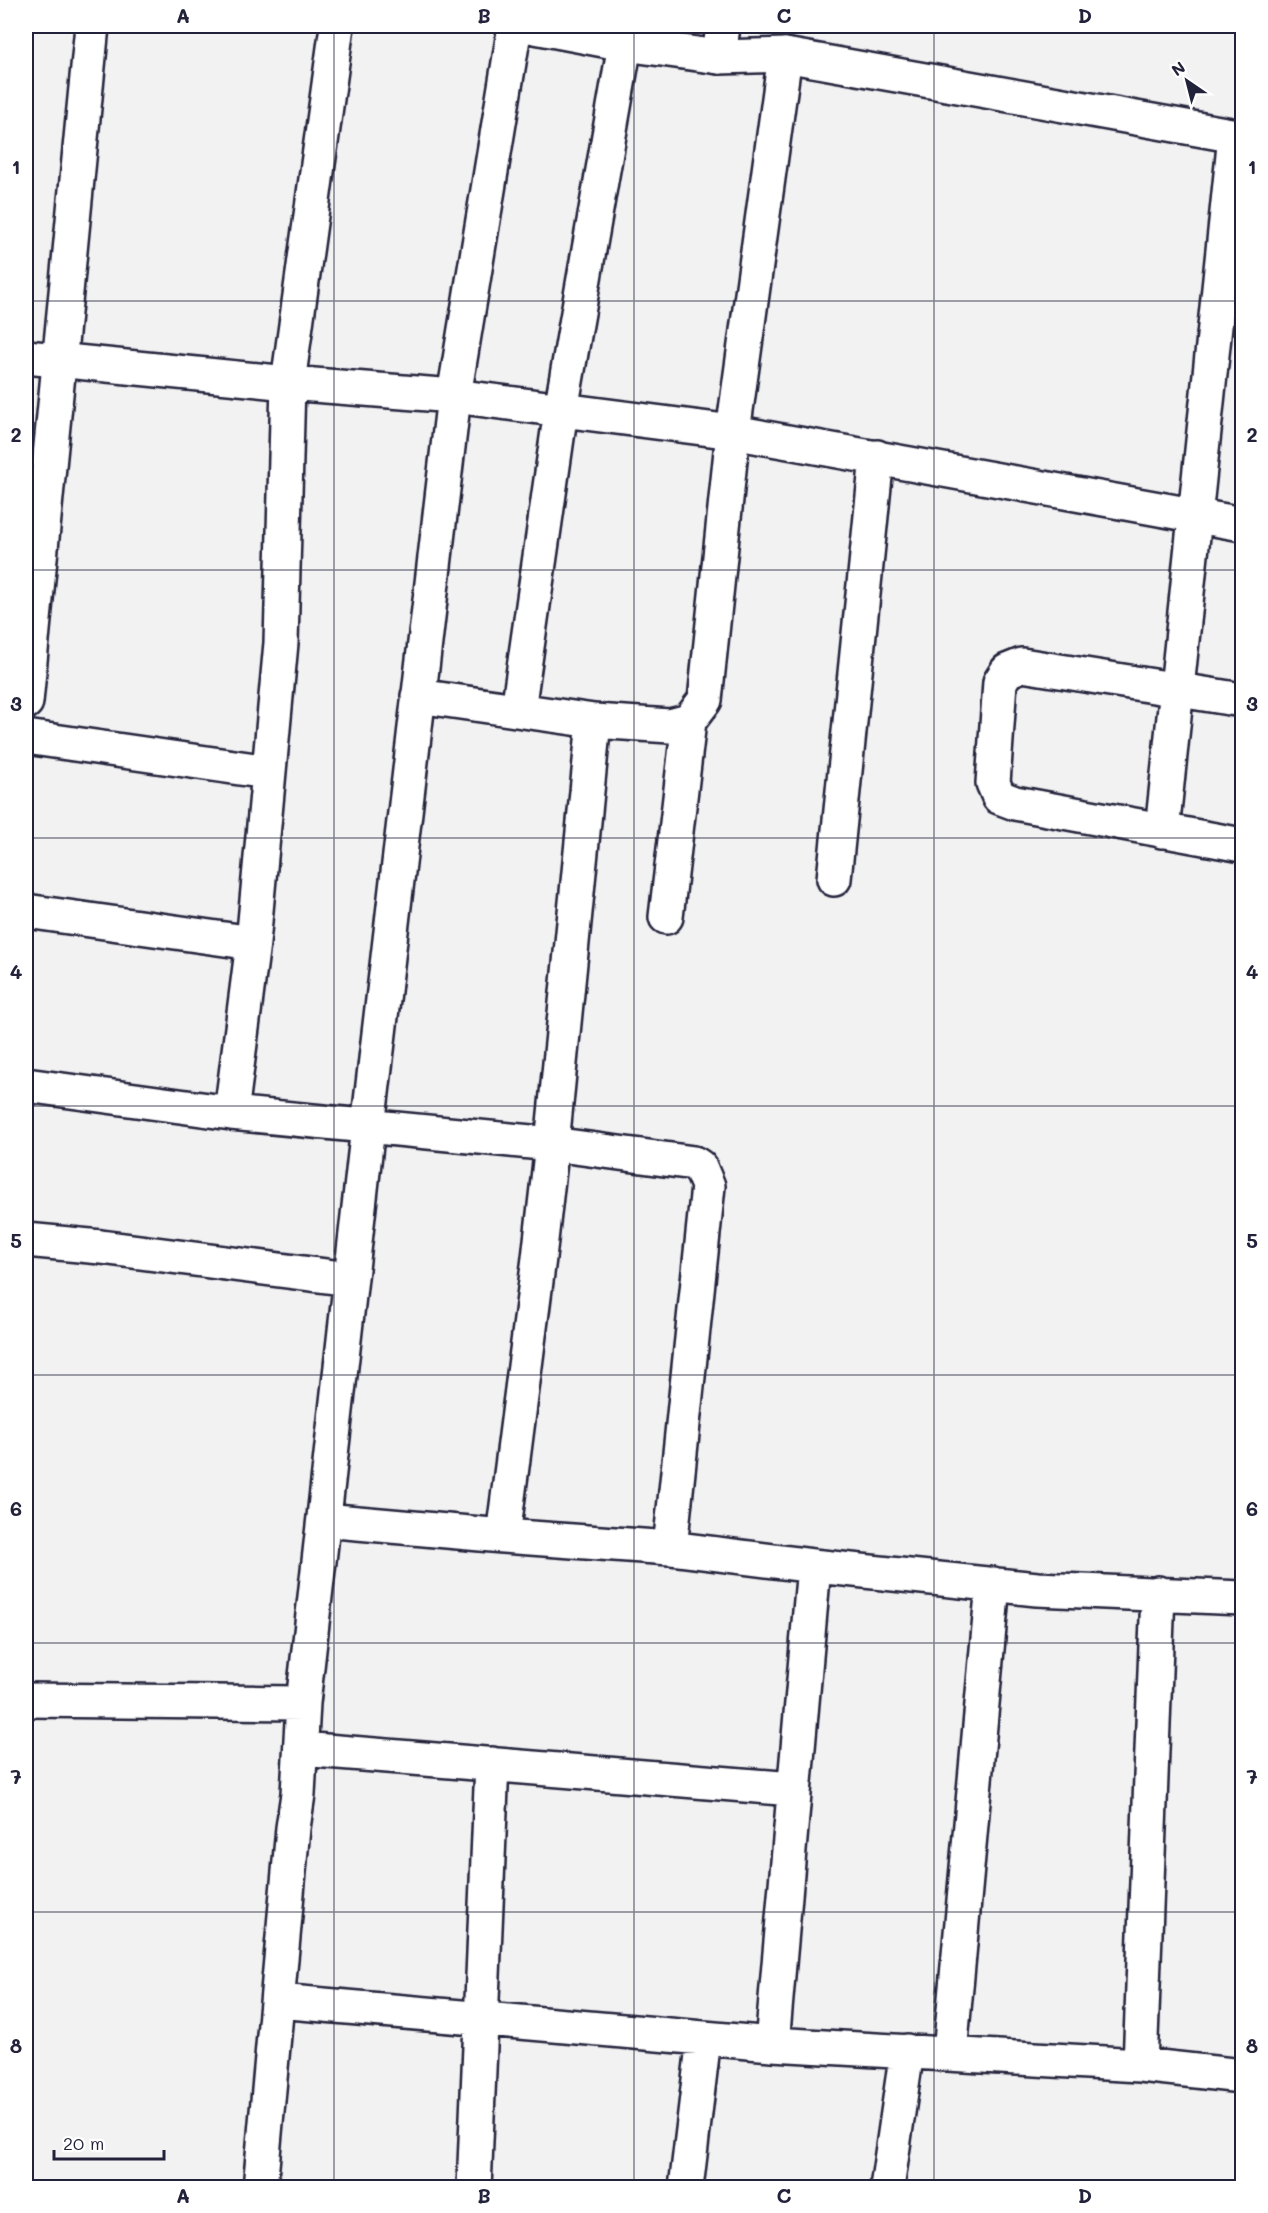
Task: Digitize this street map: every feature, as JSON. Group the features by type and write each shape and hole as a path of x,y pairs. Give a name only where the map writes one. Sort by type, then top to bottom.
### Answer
{"main road":[{"path":"26,702 92,26"},
{"path":"231,1113 253,943 280,643 288,383 337,26"},
{"path":"260,2187 298,1794 303,1702 418,696 454,396 515,26"},
{"path":"530,26 625,44 721,41 785,55 1239,136 1175,689 1162,831"},
{"path":"518,710 561,410 625,44"},
{"path":"666,916 689,721 705,700 733,432 785,55"},
{"path":"26,357 288,383 454,396 733,432 1242,524"},
{"path":"834,879 877,457"},
{"path":"1242,699 1022,665 1007,671 1000,682 993,783 999,797 1015,803 1242,845"},
{"path":"418,696 594,721 670,726 689,721"},
{"path":"503,1536 552,1144 594,721"},
{"path":"26,737 268,772"},
{"path":"26,911 253,943"},
{"path":"26,1085 231,1113 552,1144 685,1160 700,1167 708,1186 670,1548"},
{"path":"26,1240 101,1247 350,1279"},
{"path":"324,1520 670,1548 814,1566 1037,1589 1242,1598"},
{"path":"772,2044 814,1566"},
{"path":"950,2053 993,1584"},
{"path":"1140,2065 1158,1593"},
{"path":"26,1700 303,1702"},
{"path":"301,1749 793,1789"},
{"path":"474,2187 492,1764"},
{"path":"278,2001 772,2044 1140,2065 1242,2076"},
{"path":"686,2187 704,2038"},
{"path":"887,2187 907,2051"}]}
